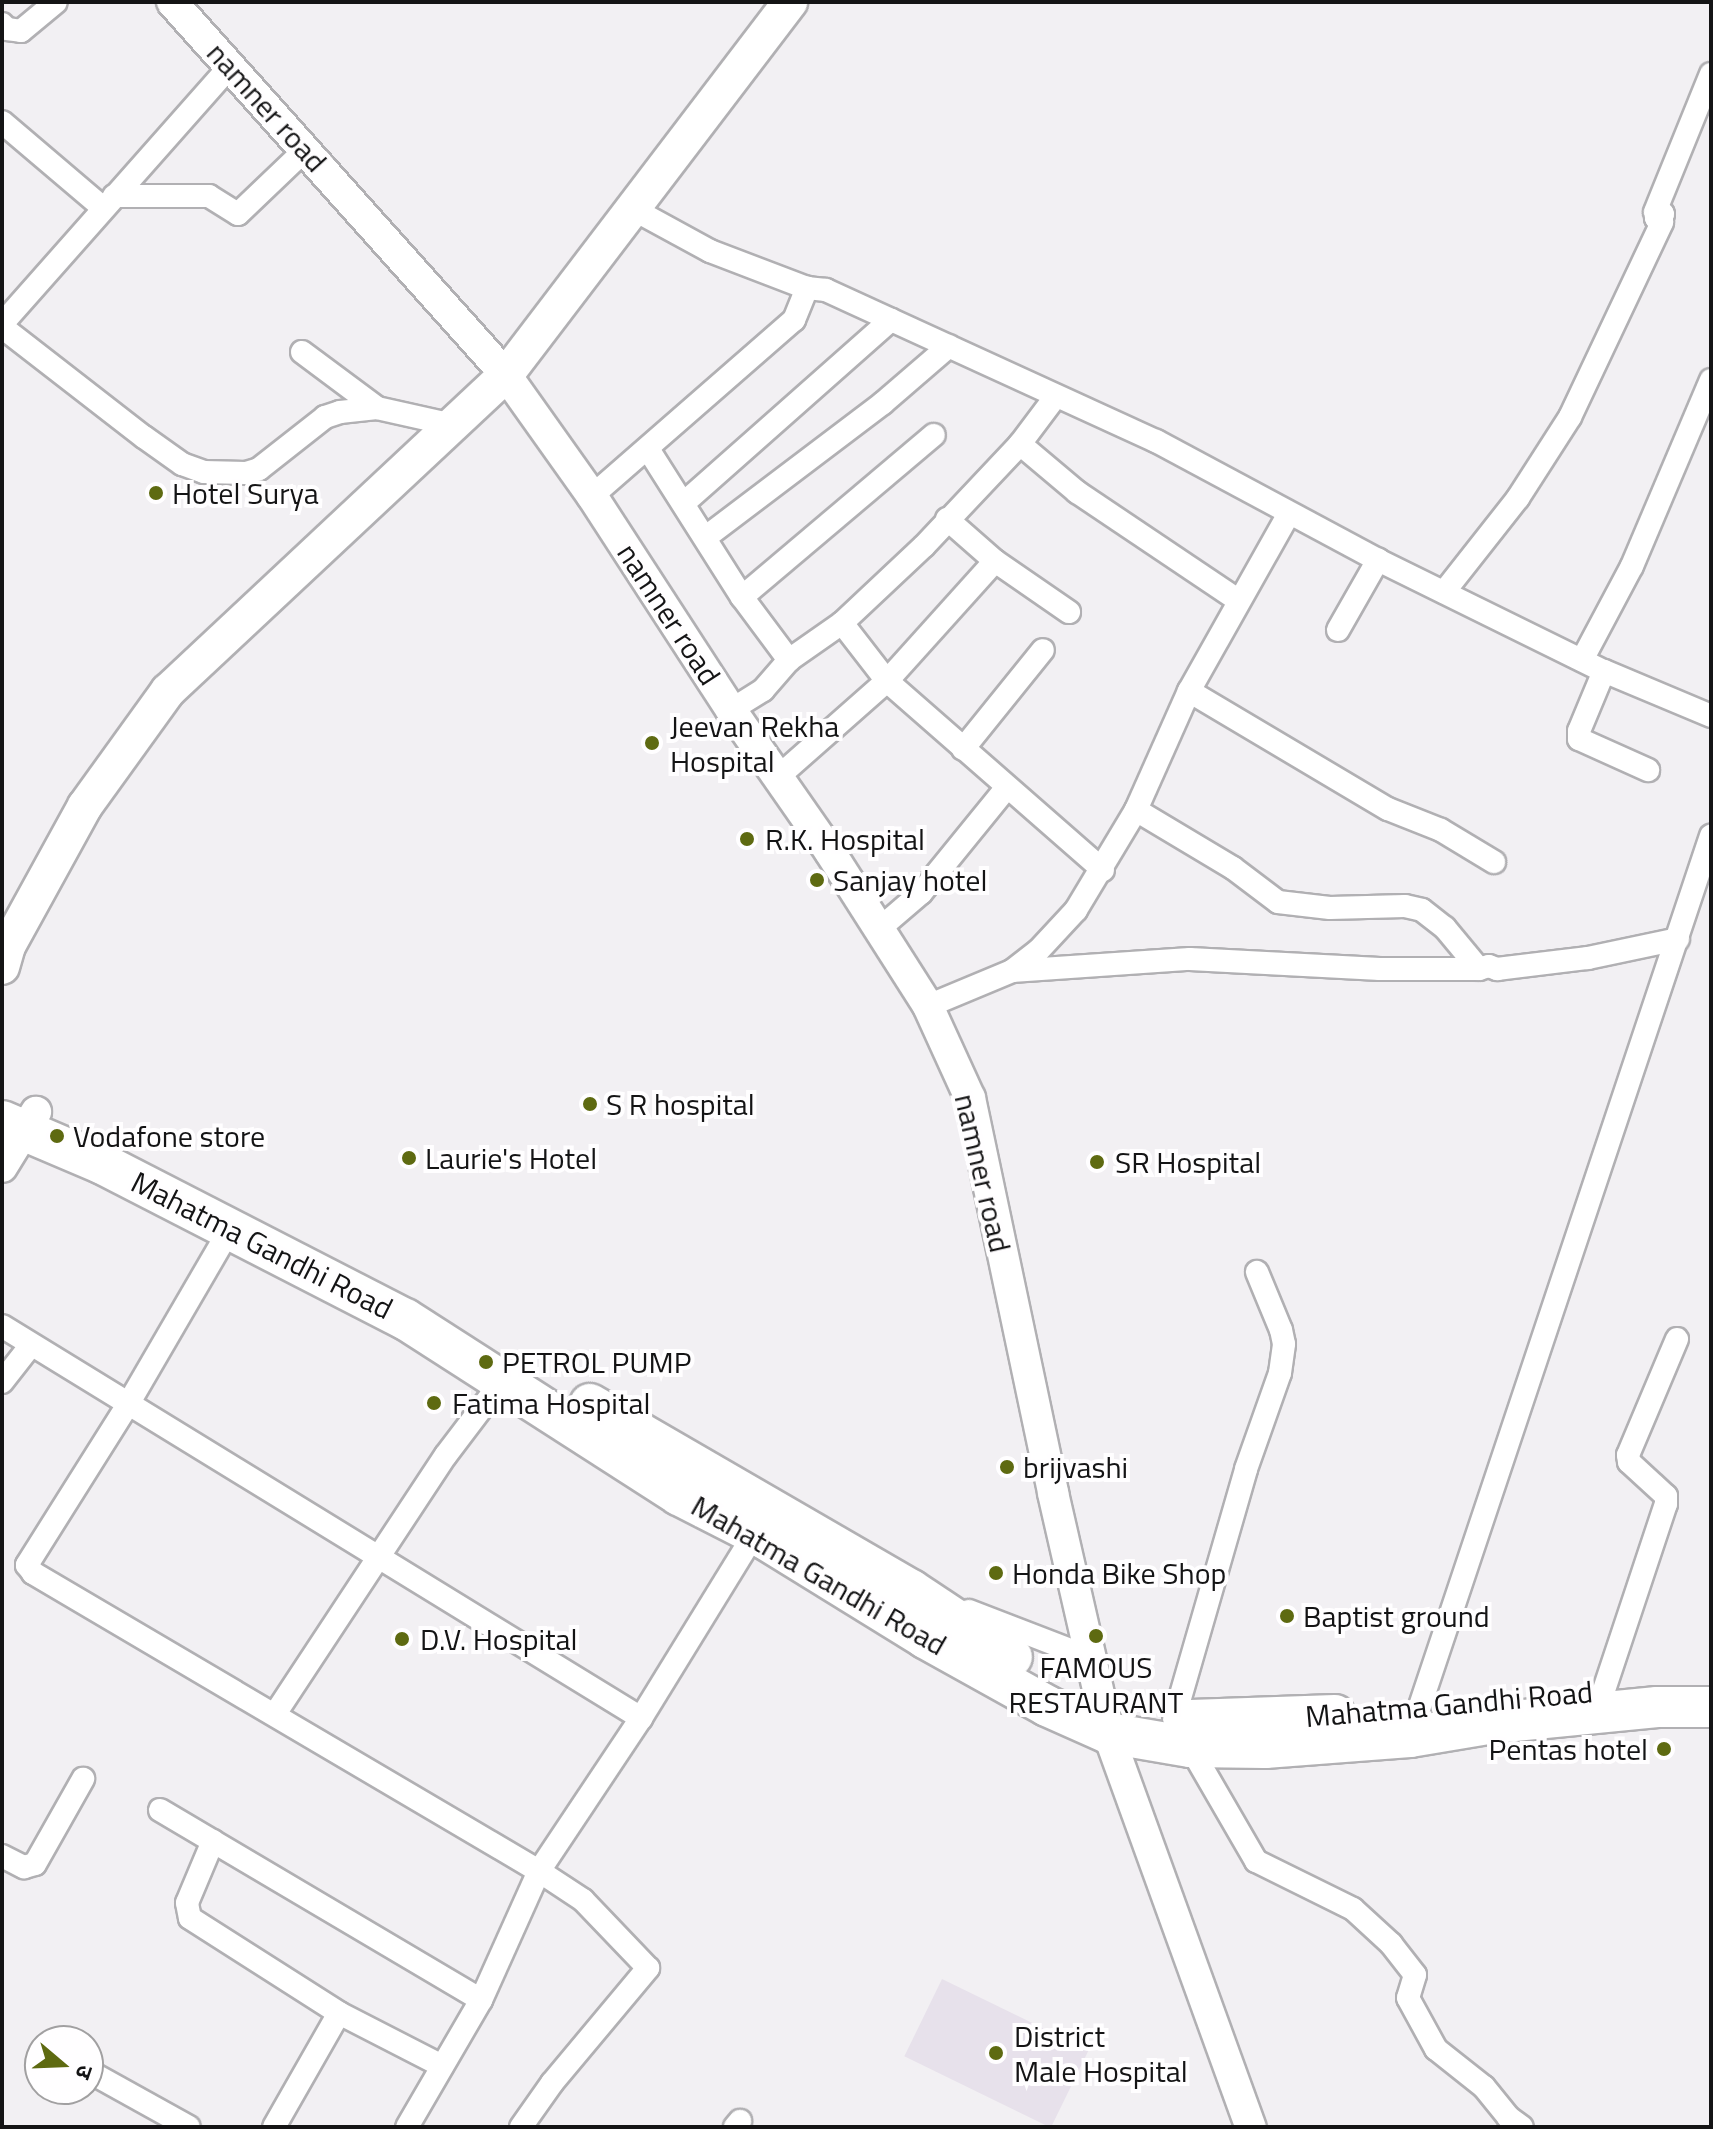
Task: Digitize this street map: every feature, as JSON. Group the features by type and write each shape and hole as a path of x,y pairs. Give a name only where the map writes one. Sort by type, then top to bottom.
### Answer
{"highway":[{"name":"Mahatma Gandhi Road","path":"16,1116 405,1319 679,1495 754,1534 925,1638 1047,1706 1265,1748 1410,1737 1494,1723 1657,1707 1711,1707"},
{"name":"Mahatma Gandhi Road","path":"16,1116 149,1157 243,1207 478,1337 904,1586 1104,1717"},
{"name":"Mahatma Gandhi Road","path":"1182,1733 1202,1722 1419,1709 1670,1684 1711,1685"}],"main road":[{"name":"namner road","path":"172,2 506,375 592,496 928,1006 970,1098 1104,1717 1251,2127"},
{"path":"4,950 85,806 168,691 506,375 790,2"},
{"path":"2,1167 16,1116"}],"street":[{"path":"2,24 21,31 56,2"},
{"path":"230,66 2,326 144,437 182,464 204,472 246,473 259,469 325,417 377,408 453,425"},
{"path":"1444,592 1518,498 1570,417 1662,222 1656,218 1663,214 1655,212 1711,74"},
{"path":"2,122 109,202 209,196 238,214 305,150"},
{"path":"633,209 710,251 807,288 826,290 1156,441 1288,515 1378,560 1604,671 1711,716"},
{"path":"592,496 794,320 807,288"},
{"path":"685,502 891,320"},
{"path":"706,537 883,403 949,346"},
{"path":"302,352 377,408"},
{"path":"1582,660 1632,566 1711,380"},
{"path":"731,710 763,690 789,660 842,623 1020,444 1056,396"},
{"path":"742,597 934,435"},
{"path":"1020,444 1077,492 1239,601"},
{"path":"648,449 685,502 742,597 789,660"},
{"path":"928,1006 1012,971 1038,951 1067,920 1103,870 1136,810 1189,691 1288,515"},
{"path":"947,519 995,561 1069,612"},
{"path":"1338,630 1378,560"},
{"path":"778,777 887,681 995,561"},
{"path":"842,623 887,681 1103,870"},
{"path":"963,749 1043,650"},
{"path":"1604,671 1579,731 1579,739 1648,770"},
{"path":"1189,691 1388,809 1441,830 1494,862"},
{"path":"879,929 921,893 1007,787"},
{"path":"1136,810 1244,875 1278,902 1330,908 1405,906 1422,910 1445,928 1479,969"},
{"path":"1419,1709 1711,836"},
{"path":"1012,971 1190,959 1352,968 1479,969 1588,958 1678,939"},
{"path":"230,1229 127,1406 28,1560 30,1570 539,1871 583,1900 648,1968 552,2083 521,2127"},
{"path":"1257,1272 1281,1330 1284,1344 1280,1373 1246,1469 1182,1733 1249,1852 1266,1867 1353,1909 1391,1944 1415,1975 1408,1998 1436,2049 1484,2087 1508,2117 1522,2127"},
{"path":"2,1326 127,1406 641,1718"},
{"path":"1604,1690 1666,1504 1666,1496 1629,1462 1628,1455 1677,1339"},
{"path":"2,1382 31,1345"},
{"path":"275,1714 446,1455 503,1380"},
{"path":"407,2127 481,2000 539,1871 641,1718 754,1534"},
{"path":"904,1586 1091,1658"},
{"path":"2,1856 24,1867 35,1864 83,1779"},
{"path":"160,1810 481,2000"},
{"path":"213,1841 187,1903 190,1918 339,2013 442,2066"},
{"path":"274,2127 339,2013"},
{"path":"104,2080 189,2127"}],"shaded area":[{"name":"District Male Hospital","path":"942,1979 1089,2050 1051,2127 904,2056"}],"place":[{"name":"Hotel Surya","path":"156,493"},
{"name":"Jeevan Rekha Hospital","path":"652,743"},
{"name":"R.K. Hospital","path":"747,839"},
{"name":"Sanjay hotel","path":"817,880"},
{"name":"S R hospital","path":"590,1104"},
{"name":"Vodafone store","path":"57,1136"},
{"name":"Laurie's Hotel","path":"409,1158"},
{"name":"SR Hospital","path":"1097,1162"},
{"name":"PETROL PUMP","path":"486,1362"},
{"name":"Fatima Hospital","path":"434,1403"},
{"name":"brijvashi","path":"1007,1467"},
{"name":"Honda Bike Shop","path":"996,1573"},
{"name":"Baptist ground","path":"1287,1616"},
{"name":"FAMOUS RESTAURANT","path":"1096,1636"},
{"name":"D.V. Hospital","path":"402,1639"},
{"name":"Pentas hotel","path":"1664,1749"},
{"name":"District Male Hospital","path":"996,2053"}]}
